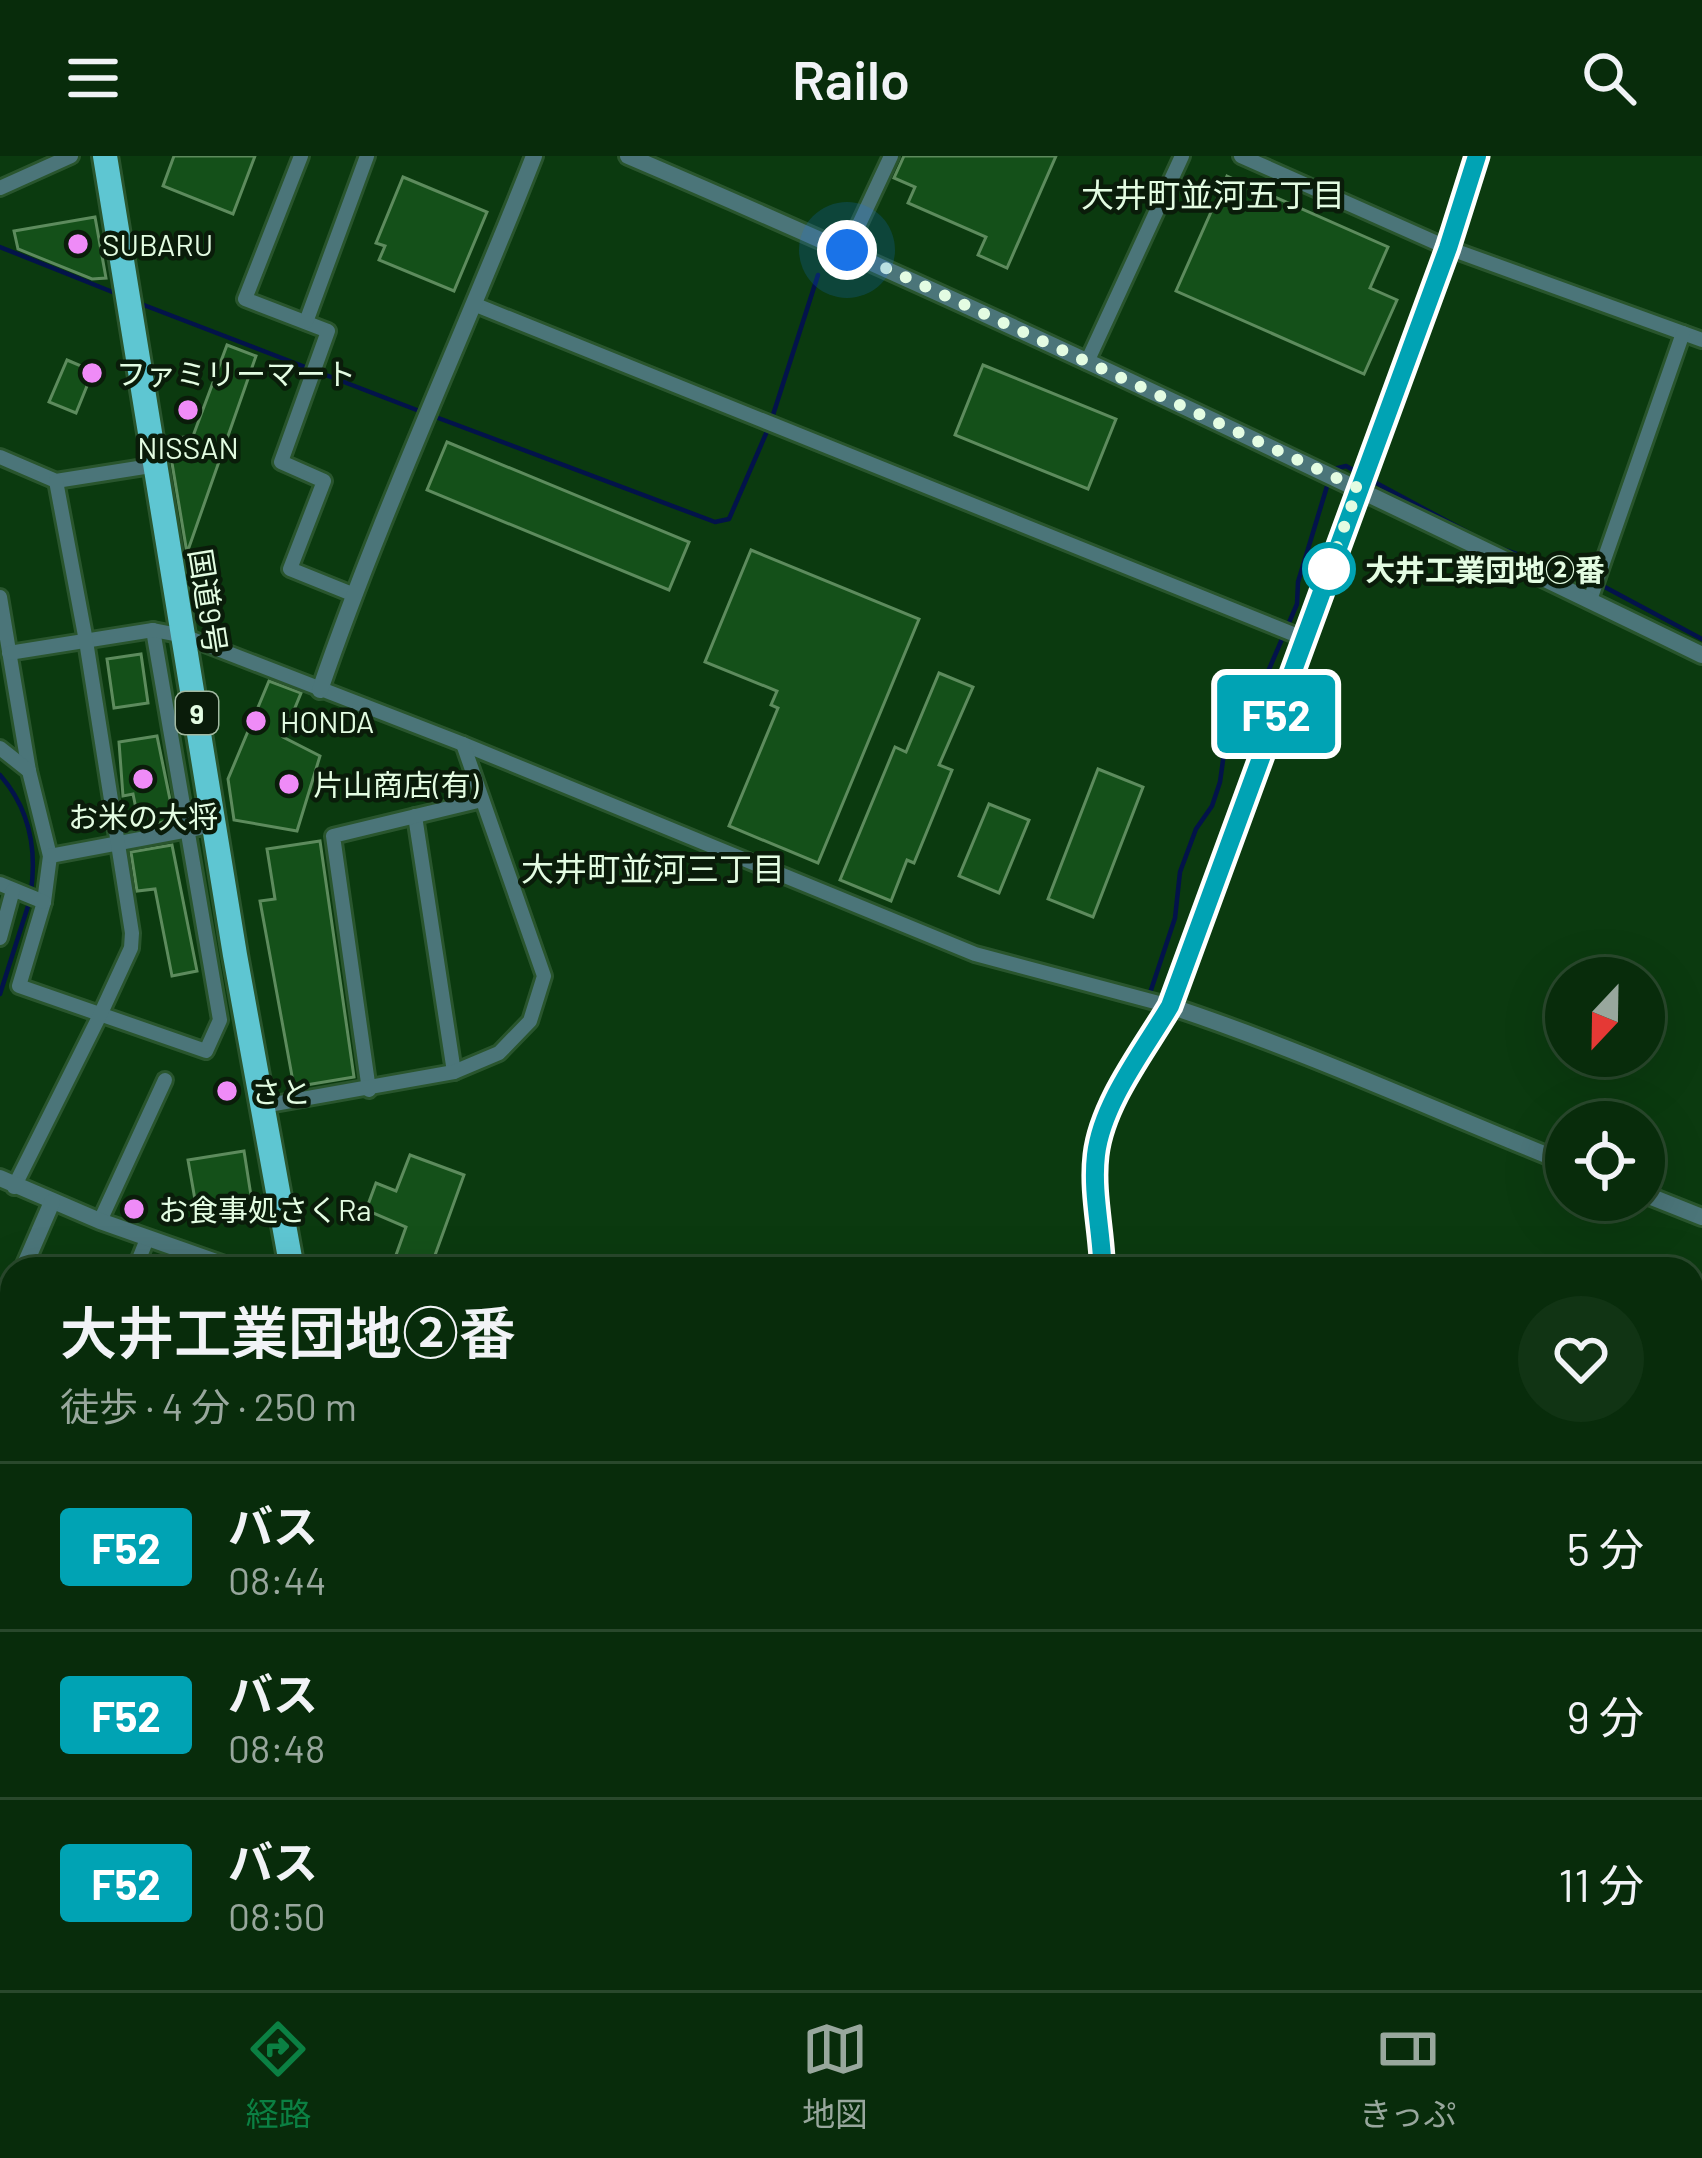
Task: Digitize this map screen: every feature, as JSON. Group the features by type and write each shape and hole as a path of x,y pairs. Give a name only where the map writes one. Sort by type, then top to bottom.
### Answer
{"highway":[{"name":"国道9号","path":"106,156 184,636 203,827 290,1257"}],"street":[{"path":"0,188 71,156"},
{"path":"301,156 245,299 328,331 280,462 324,481 290,569 352,594"},
{"path":"306,322 367,156"},
{"path":"320,690 352,594 476,305 534,156"},
{"path":"628,156 847,250 1358,488 1702,655"},
{"path":"847,250 891,156"},
{"path":"1088,362 1182,156"},
{"path":"1241,156 1448,248 1702,340"},
{"path":"1102,1257 1096,1152 1116,1098 1170,1006 1448,248 1477,156"},
{"path":"476,305 1304,638"},
{"path":"1590,600 1683,333"},
{"path":"0,457 56,481 157,465"},
{"path":"56,481 133,933 101,1013 7,1182 200,1257"},
{"path":"0,597 29,771 50,856 44,902 20,986 206,1052 220,1020 203,827 153,630"},
{"path":"9,653 153,630 184,636 463,744 975,954 1263,1036 1379,1089 1545,1155"},
{"path":"263,1106 454,1072 499,1054 530,1021 544,976 463,744"},
{"path":"0,748 29,771"},
{"path":"369,1090 333,836 482,800"},
{"path":"416,816 454,1072"},
{"path":"50,856 203,827"},
{"path":"0,938 6,887 44,902"},
{"path":"100,1221 165,1080"},
{"path":"28,1257 52,1202"},
{"path":"1665,1202 1702,1217"},
{"path":"140,1257 147,1239"}],"building":[{"path":"174,156 255,156 233,214 163,186"},
{"path":"904,156 1056,156 1007,268 978,255 986,237 908,203 915,187 894,178"},
{"path":"1227,176 1388,247 1370,288 1397,300 1364,374 1176,291"},
{"path":"403,177 487,212 454,291 379,260 385,246 376,243"},
{"path":"95,217 106,278 92,279 18,249 14,231"},
{"path":"227,345 256,356 187,553 168,439 193,436"},
{"path":"67,360 93,371 76,413 49,402"},
{"path":"983,365 1116,419 1088,489 955,435"},
{"path":"447,442 689,542 669,590 427,490"},
{"path":"751,550 919,619 818,863 729,826 778,708 771,705 777,691 705,662"},
{"path":"141,654 148,703 114,708 107,659"},
{"path":"939,673 973,687 939,765 952,770 914,863 907,860 891,901 840,880 895,747 906,752"},
{"path":"269,681 301,693 283,737 320,756 297,831 234,820 228,779"},
{"path":"157,736 174,819 140,828 133,794 123,796 119,742"},
{"path":"1098,769 1143,787 1093,917 1048,899"},
{"path":"989,804 1029,820 999,893 959,876"},
{"path":"320,841 354,1077 294,1087 260,901 275,899 267,849"},
{"path":"172,845 197,971 172,976 155,889 137,891 131,852"},
{"path":"244,1151 252,1202 197,1211 188,1160"},
{"path":"410,1155 464,1175 434,1257 395,1257 406,1227 366,1210 376,1183 396,1191"}],"waterway":[{"path":"0,247 120,295"},
{"path":"772,418 818,275"},
{"path":"136,302 422,412"},
{"path":"433,416 715,522 729,519 768,429"},
{"path":"1151,990 1175,918 1180,872 1196,829 1212,806 1237,715 1267,674 1297,604 1298,582 1328,483 1334,469 1346,466 1357,472"},
{"path":"1367,478 1484,541"},
{"path":"1494,546 1591,580"},
{"path":"1601,585 1702,639"},
{"path":"0,775 25,815 33,860 31,891"},
{"path":"0,994 29,903"}],"bus line":[{"name":"F52","path":"1102,1257 1095,1186 1102,1132 1116,1098 1170,1006 1448,248 1477,156"}],"place":[{"name":"SUBARU","path":"78,244"},
{"name":"ファミリーマート","path":"92,373"},
{"name":"NISSAN","path":"188,410"},
{"name":"大井工業団地②番","path":"1329,569"},
{"name":"HONDA","path":"256,721"},
{"name":"お米の大将","path":"143,779"},
{"name":"片山商店(有)","path":"289,784"},
{"name":"さと","path":"227,1091"},
{"name":"お食事処さくRa","path":"134,1209"}],"district":[{"name":"大井町並河五丁目","path":"1213,194"},
{"name":"大井町並河三丁目","path":"653,868"}],"route":[{"path":"847,250 1358,488 1329,569"}]}
